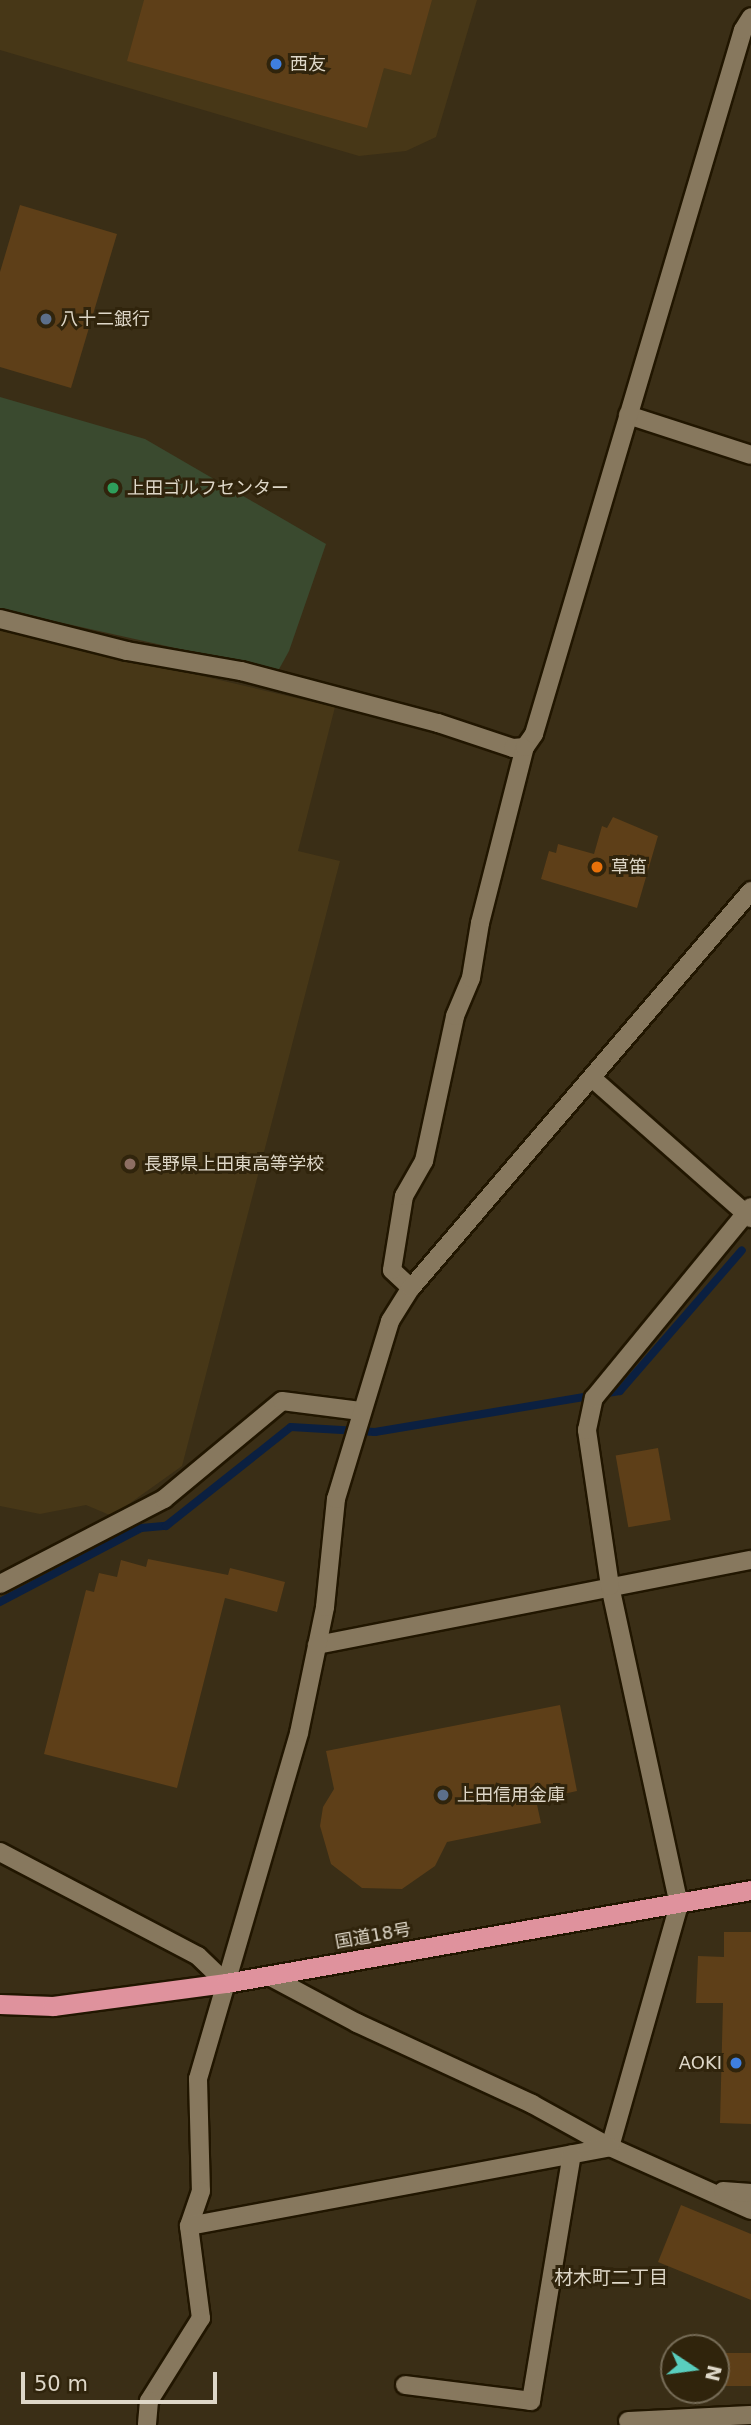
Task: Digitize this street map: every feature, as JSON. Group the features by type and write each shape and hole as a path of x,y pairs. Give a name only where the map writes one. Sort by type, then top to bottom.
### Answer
{"highway":[{"name":"国道18号","path":"0,2004 53,2006 226,1983 751,1891"}],"street":[{"path":"411,1289 392,1270 404,1196 424,1161 455,1016 471,978 480,923 525,747 534,734 743,30 751,17"},
{"path":"628,415 751,455"},
{"path":"0,619 127,651 241,671 438,723 513,748 525,747"},
{"path":"148,2425 149,2402 201,2318 190,2226 201,2190 198,2079 278,1813 317,1645 329,1535 351,1443 390,1321 411,1289 751,891"},
{"path":"592,1078 749,1213 594,1398 587,1430 610,1586 679,1905 610,2147"},
{"path":"0,1584 164,1499 282,1401 359,1415"},
{"path":"317,1645 751,1560"},
{"path":"0,1852 198,1956 226,1983"},
{"path":"269,1976 357,2023 532,2104 610,2147 716,2191 751,2210"},
{"path":"190,2226 610,2147"},
{"path":"405,2385 531,2401 572,2154"},
{"path":"716,2191 751,2193"},
{"path":"628,2421 751,2415"}],"shaded area":[{"path":"0,0 477,0 436,137 406,151 359,156 0,50"},
{"name":"長野県上田東高等学校","path":"0,629 335,707 298,851 340,861 182,1466 112,1516 86,1505 40,1514 0,1506"}],"green space":[{"name":"上田ゴルフセンター","path":"0,397 145,439 326,544 289,651 278,671 0,609"}],"building":[{"name":"西友","path":"144,0 432,0 411,75 384,68 367,128 127,61"},
{"name":"八十二銀行","path":"20,205 117,234 71,388 0,367 0,272"},
{"name":"草笛","path":"613,817 658,836 637,908 541,879 549,851 556,853 558,844 594,854 602,826 607,828"},
{"path":"658,1448 671,1520 628,1527 616,1455"},
{"path":"148,1559 228,1575 230,1568 285,1582 277,1612 225,1598 177,1788 44,1754 86,1590 94,1592 99,1573 117,1577 121,1560 146,1567"},
{"name":"上田信用金庫","path":"560,1705 577,1791 536,1800 541,1823 447,1842 435,1866 402,1889 362,1888 331,1864 320,1826 323,1807 334,1789 326,1751"},
{"name":"AOKI","path":"724,1932 751,1932 751,2124 720,2123 723,2003 696,2003 698,1956 724,1957"},
{"path":"681,2205 751,2234 751,2300 658,2262"},
{"path":"730,2353 751,2353 751,2386 730,2386"}],"waterway":[{"path":"0,1602 141,1528 166,1526 291,1427 375,1432 620,1391 742,1250"}],"place":[{"name":"西友","path":"276,64"},
{"name":"八十二銀行","path":"46,319"},
{"name":"上田ゴルフセンター","path":"113,488"},
{"name":"草笛","path":"597,867"},
{"name":"長野県上田東高等学校","path":"130,1164"},
{"name":"上田信用金庫","path":"443,1795"},
{"name":"AOKI","path":"736,2063"}],"district":[{"name":"材木町二丁目","path":"611,2278"}]}
